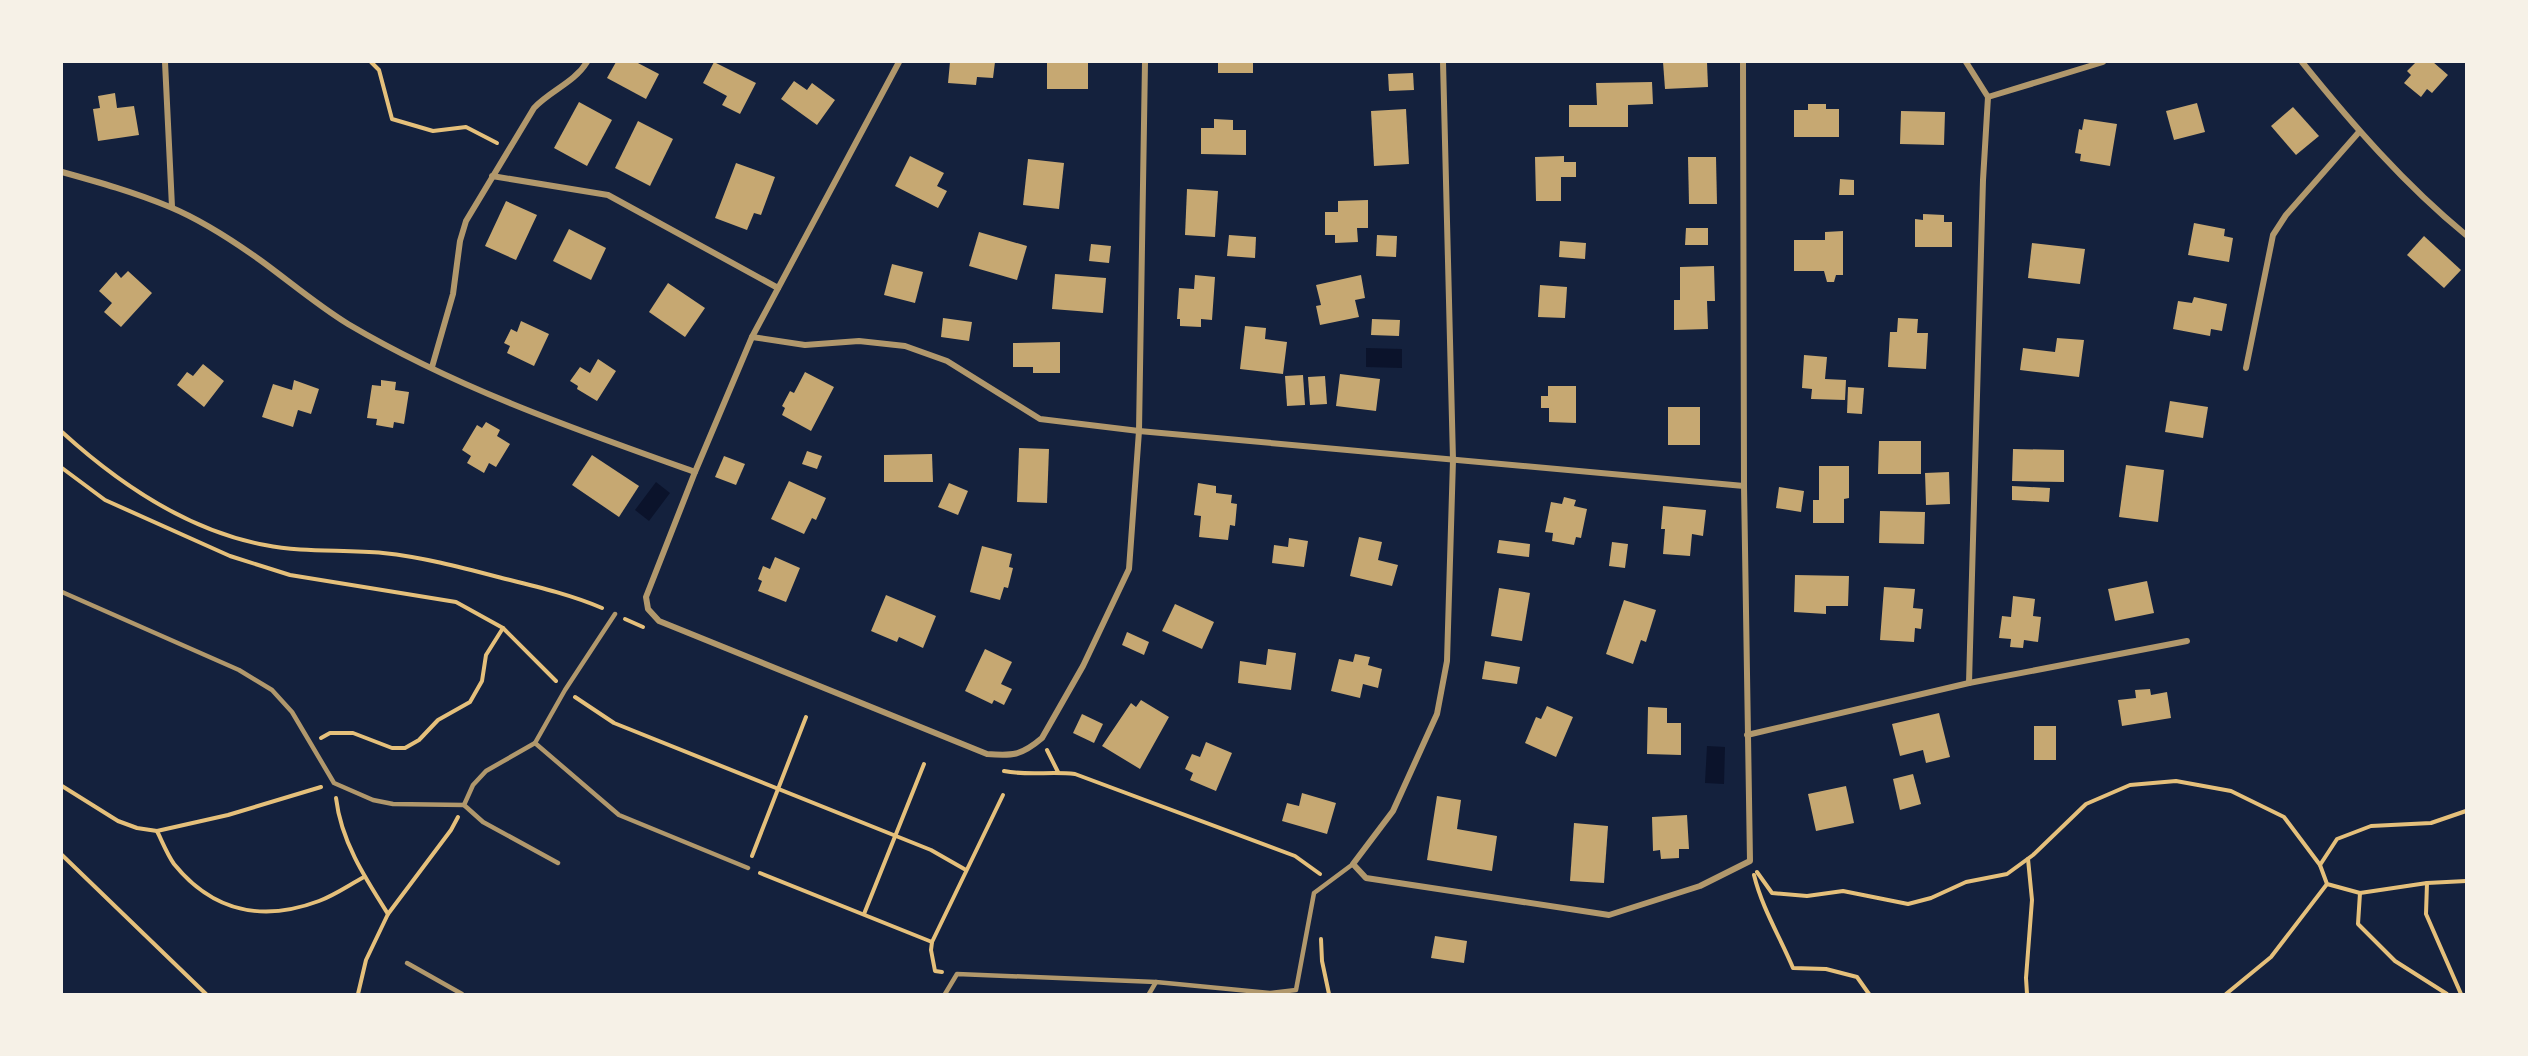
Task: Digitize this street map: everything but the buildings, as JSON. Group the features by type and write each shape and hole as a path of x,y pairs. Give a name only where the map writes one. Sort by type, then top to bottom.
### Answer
{"street":[{"path":"165,62 172,207"},
{"path":"432,367 453,294 460,241 466,221 534,108 544,97 579,74 587,62"},
{"path":"899,62 752,337 645,597 648,609 659,621 987,754 1014,756 1032,747 1042,738 1083,666 1129,569 1139,431 1145,62"},
{"path":"1443,62 1453,460 1447,661 1437,714 1393,811 1353,864 1366,878 1609,915 1700,886 1750,861 1744,486 1743,62"},
{"path":"1966,62 1988,97 1983,180 1969,683"},
{"path":"1988,97 2103,62"},
{"path":"2302,62 2359,132 2466,235"},
{"path":"2246,368 2273,235 2286,215 2359,132"},
{"path":"62,172 110,185 172,207 259,260 347,323 432,367 571,428 695,472"},
{"path":"492,176 608,195 778,288"},
{"path":"752,337 805,345 859,340 905,346 947,361 1041,419 1139,431 1744,486"},
{"path":"1747,735 1969,683 2187,641"}],"lane":[{"path":"62,592 239,670 272,690 292,712 312,742 334,783 374,800 393,804 464,806 483,822 558,863"},
{"path":"464,806 472,785 486,771 535,743 565,690 615,614"},
{"path":"535,743 619,815 748,868"},
{"path":"945,994 957,975 1156,982 1270,993 1296,990 1314,893 1353,864"},
{"path":"407,963 462,994"},
{"path":"1149,994 1156,982"}],"path":[{"path":"371,62 379,70 392,119 433,131 466,127 508,148"},
{"path":"62,432 93,461 129,486 162,506 225,534 264,545 296,550 359,551 428,559 573,596 615,614"},
{"path":"62,468 105,500 230,556 290,575 456,602 503,628 565,690 614,723 931,850 966,870"},
{"path":"312,742 330,734 353,734 392,748 405,748 419,740 438,720 470,702 482,681 486,655 503,628"},
{"path":"806,717 748,868 932,942"},
{"path":"1042,738 1058,772"},
{"path":"864,914 924,764"},
{"path":"1750,861 1772,893 1807,896 1843,891 1908,904 1931,898 1966,882 2007,874 2028,859 2086,804 2130,785 2176,781 2231,791 2284,818 2320,865 2327,884"},
{"path":"62,786 118,821 137,828 157,831 228,815 334,783 339,820 364,877 388,914"},
{"path":"957,975 935,971 931,950 932,942 1003,795"},
{"path":"358,994 366,960 388,914 451,830 464,806"},
{"path":"2320,865 2337,839 2371,826 2431,823 2466,811"},
{"path":"157,831 173,863 199,889 221,902 244,910 269,912 295,909 321,900 364,877"},
{"path":"62,855 206,994"},
{"path":"2027,994 2026,978 2032,900 2028,859"},
{"path":"1750,861 1761,902 1793,968 1826,969 1857,977 1869,994"},
{"path":"2327,884 2360,893 2427,883 2466,881"},
{"path":"2427,883 2426,914 2461,994"},
{"path":"2226,994 2271,957 2327,884"},
{"path":"2360,893 2358,924 2396,961 2447,994"},
{"path":"1321,930 1322,961 1329,994"}],"water":[{"path":"1366,348 1402,349 1402,368 1366,367"},
{"path":"656,482 670,493 649,521 635,510"},
{"path":"1707,746 1725,747 1724,784 1705,783"}]}
